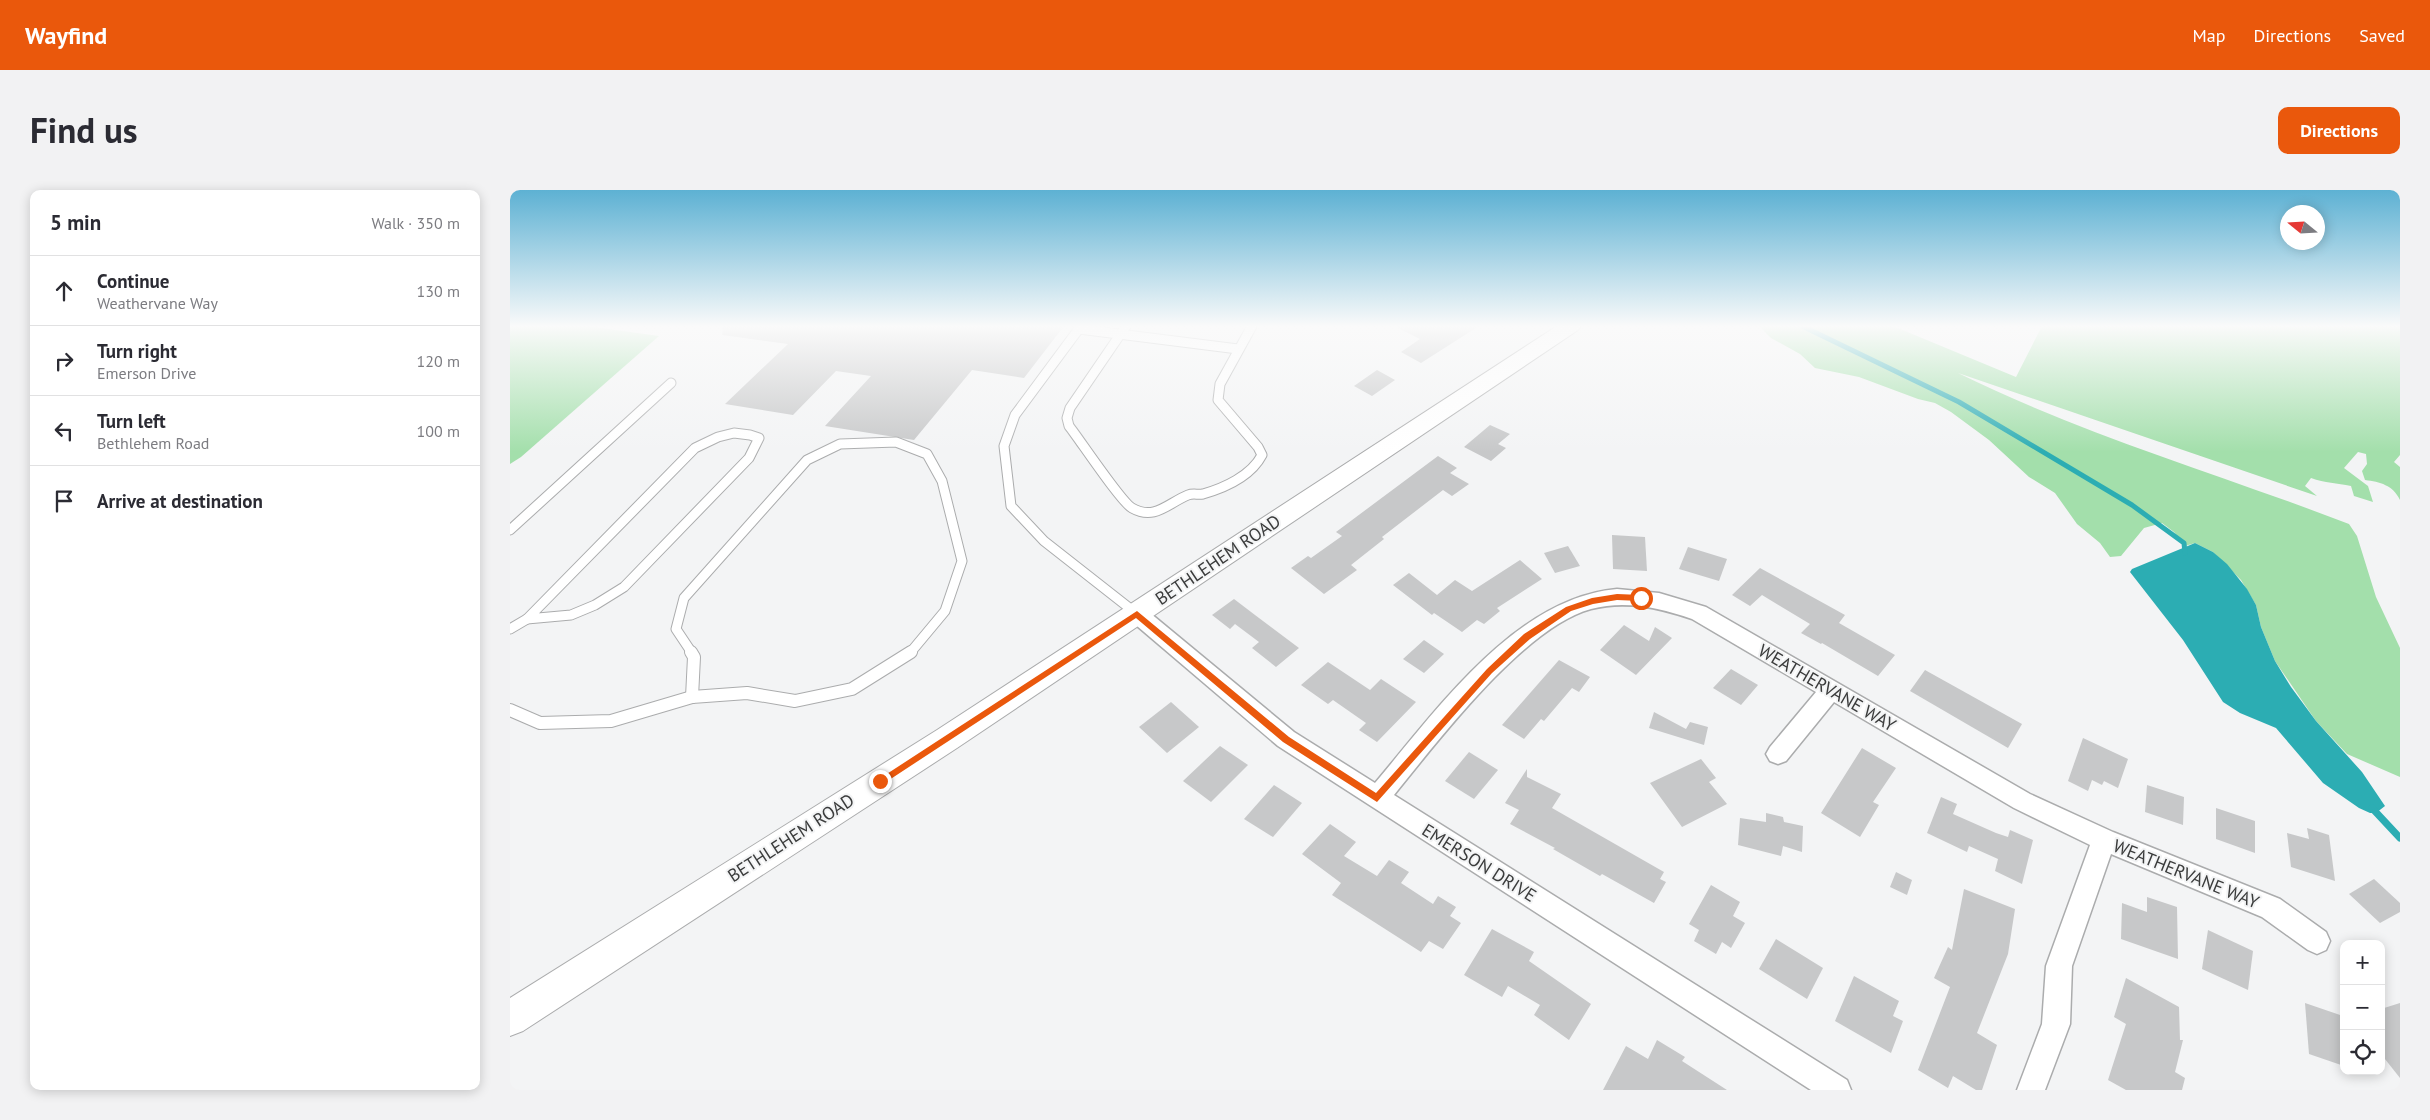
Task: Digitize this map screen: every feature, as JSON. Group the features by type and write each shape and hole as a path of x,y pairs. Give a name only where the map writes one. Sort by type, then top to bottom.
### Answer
{"main road":[{"name":"BETHLEHEM ROAD","path":"510,1018 947,738 1508,368"}],"street":[{"name":"WEATHERVANE WAY","path":"1377,798 1490,671 1527,636 1569,609 1592,601 1617,597 1665,601 1699,613 2022,801 2104,840 2271,908 2317,941"},
{"name":"EMERSON DRIVE","path":"1137,614 1286,739 1837,1090"},
{"path":"1778,754 1831,690"},
{"path":"2031,1090 2056,1024 2059,966 2104,840"}],"lane":[{"path":"1050,368 1015,415 1004,446 1011,506 1044,541 1137,614"},
{"path":"1097,368 1070,408 1068,418 1076,436 1130,507 1141,512 1152,513 1190,494 1200,494 1216,488 1242,475 1260,461 1262,455 1258,446 1234,423 1218,400 1220,384 1228,368"},
{"path":"510,530 671,383"},
{"path":"510,629 527,619 695,448 720,435 733,432 744,432 759,438 749,458 624,587 603,602 577,612 561,617 527,619"},
{"path":"510,710 540,723 611,721 692,697 747,693 795,701 852,689 908,656 945,611 962,561 942,481 927,454 896,442 840,444 807,460 684,598 676,629 694,657 692,697"}],"green space":[{"path":"510,368 623,368 521,457 510,464"},
{"path":"1815,368 1994,368 2016,377 2021,368 2400,368 2400,455 2394,462 2400,467 2400,500 2394,491 2386,485 2365,480 2362,471 2367,464 2366,454 2358,452 2344,468 2368,486 2373,502 2354,496 2351,486 2311,478 2305,486 2317,496 1958,373 2054,416 2103,435 2349,524 2357,536 2376,597 2400,648 2400,777 2347,754 2316,721 2275,661 2261,627 2256,605 2241,580 2213,552 2195,543 2185,546 2174,532 2162,523 2144,528 2121,556 2110,557 2100,543 2077,524 2055,493 2029,477 1989,440 1951,412 1935,403 1918,399 1859,377"}],"water":[{"path":"2195,543 2213,552 2227,564 2247,589 2256,605 2261,627 2275,661 2316,721 2362,772 2385,806 2376,813 2370,813 2359,808 2323,783 2276,728 2240,713 2223,702 2183,640 2130,572 2132,569"}],"building":[{"path":"763,368 1032,368 1024,378 972,370 914,440 825,426 871,376 836,371 793,415 725,404"},
{"path":"1377,370 1395,380 1372,396 1354,386"},
{"path":"1490,425 1510,434 1498,444 1506,448 1491,461 1464,447"},
{"path":"1438,456 1457,468 1450,473 1469,484 1452,496 1443,490 1382,537 1384,539 1351,565 1357,570 1324,594 1291,568 1308,556 1311,558 1342,536 1336,532"},
{"path":"1612,535 1645,537 1647,571 1613,569"},
{"path":"1568,546 1580,566 1555,573 1544,553"},
{"path":"1688,547 1727,559 1719,581 1679,569"},
{"path":"1520,560 1542,579 1497,608 1500,611 1484,624 1477,620 1462,632 1434,613 1432,615 1393,585 1409,573 1437,595 1455,580 1472,591"},
{"path":"1760,568 1845,615 1839,623 1895,655 1878,676 1822,643 1801,633 1810,624 1762,595 1750,606 1732,595"},
{"path":"1234,599 1299,648 1276,667 1252,648 1259,642 1235,624 1230,629 1212,615"},
{"path":"1624,625 1649,641 1655,627 1672,638 1636,675 1600,650"},
{"path":"1424,640 1444,654 1424,673 1403,659"},
{"path":"1559,660 1590,677 1579,692 1572,688 1544,721 1541,719 1524,739 1502,725"},
{"path":"1328,662 1370,690 1381,679 1416,702 1377,742 1359,730 1366,723 1333,700 1328,704 1301,685"},
{"path":"1731,669 1758,685 1741,705 1713,688"},
{"path":"1925,670 2022,724 2008,748 1910,691"},
{"path":"1171,702 1199,727 1167,753 1139,727"},
{"path":"1654,712 1686,729 1690,722 1708,727 1704,745 1649,728"},
{"path":"2083,738 2128,759 2118,788 2104,781 2102,785 2092,780 2088,791 2068,781"},
{"path":"1220,746 1248,765 1211,802 1183,781"},
{"path":"1862,748 1896,768 1873,802 1879,805 1860,837 1821,813"},
{"path":"1469,752 1498,770 1474,799 1445,781"},
{"path":"1701,759 1716,778 1709,782 1727,804 1682,827 1650,783"},
{"path":"1527,769 1527,777 1561,794 1552,808 1664,872 1660,879 1666,882 1654,903 1602,874 1600,876 1553,849 1555,848 1510,824 1519,810 1505,803"},
{"path":"1274,785 1302,803 1273,837 1244,819"},
{"path":"2147,785 2184,797 2183,825 2145,812"},
{"path":"1941,797 1957,804 1953,814 2008,837 2010,830 2033,840 2022,884 1995,871 1998,859 1969,846 1967,852 1927,833"},
{"path":"2216,808 2255,821 2255,853 2216,839"},
{"path":"1766,813 1783,817 1784,822 1803,826 1802,852 1783,846 1781,856 1738,845 1740,818 1766,822"},
{"path":"1330,824 1356,842 1344,856 1377,876 1389,860 1409,872 1401,883 1433,904 1438,896 1456,907 1450,916 1461,923 1443,949 1429,941 1421,952 1332,895 1341,883 1302,854"},
{"path":"2307,828 2329,835 2335,881 2291,867 2287,833 2309,839"},
{"path":"1896,872 1912,880 1907,895 1890,887"},
{"path":"2374,879 2400,903 2400,912 2380,923 2349,894"},
{"path":"1711,885 1740,902 1733,916 1745,923 1731,948 1722,942 1716,954 1694,941 1699,930 1689,924"},
{"path":"1964,889 2015,909 2008,954 1977,1033 1997,1045 1982,1090 1976,1090 1953,1076 1948,1088 1918,1070 1950,987 1934,978 1948,947 1952,950"},
{"path":"2147,897 2177,907 2178,959 2121,939 2122,903 2147,912"},
{"path":"1492,929 1534,952 1529,961 1591,1004 1569,1040 1534,1015 1540,1005 1508,986 1502,997 1464,975"},
{"path":"2208,930 2253,951 2248,990 2202,969"},
{"path":"1776,939 1823,968 1807,999 1759,969"},
{"path":"1854,976 1899,1001 1893,1016 1903,1021 1891,1053 1835,1021"},
{"path":"2126,978 2179,1007 2180,1040 2183,1040 2175,1072 2185,1078 2182,1090 2126,1090 2108,1080 2126,1024 2114,1017"},
{"path":"2305,1003 2340,1015 2340,1065 2309,1054"},
{"path":"2400,1003 2400,1078 2385,1059 2385,1008"},
{"path":"1657,1040 1685,1057 1682,1061 1727,1090 1603,1090 1626,1046 1648,1059"}],"waterway":[{"path":"1889,368 1959,402 2132,505 2184,543 2185,553"},
{"path":"2372,808 2400,838"}],"route":[{"path":"880,781 1137,614 1199,668 1286,739 1377,798 1442,722 1490,671 1527,636 1569,609 1592,601 1617,597 1641,598"}]}
